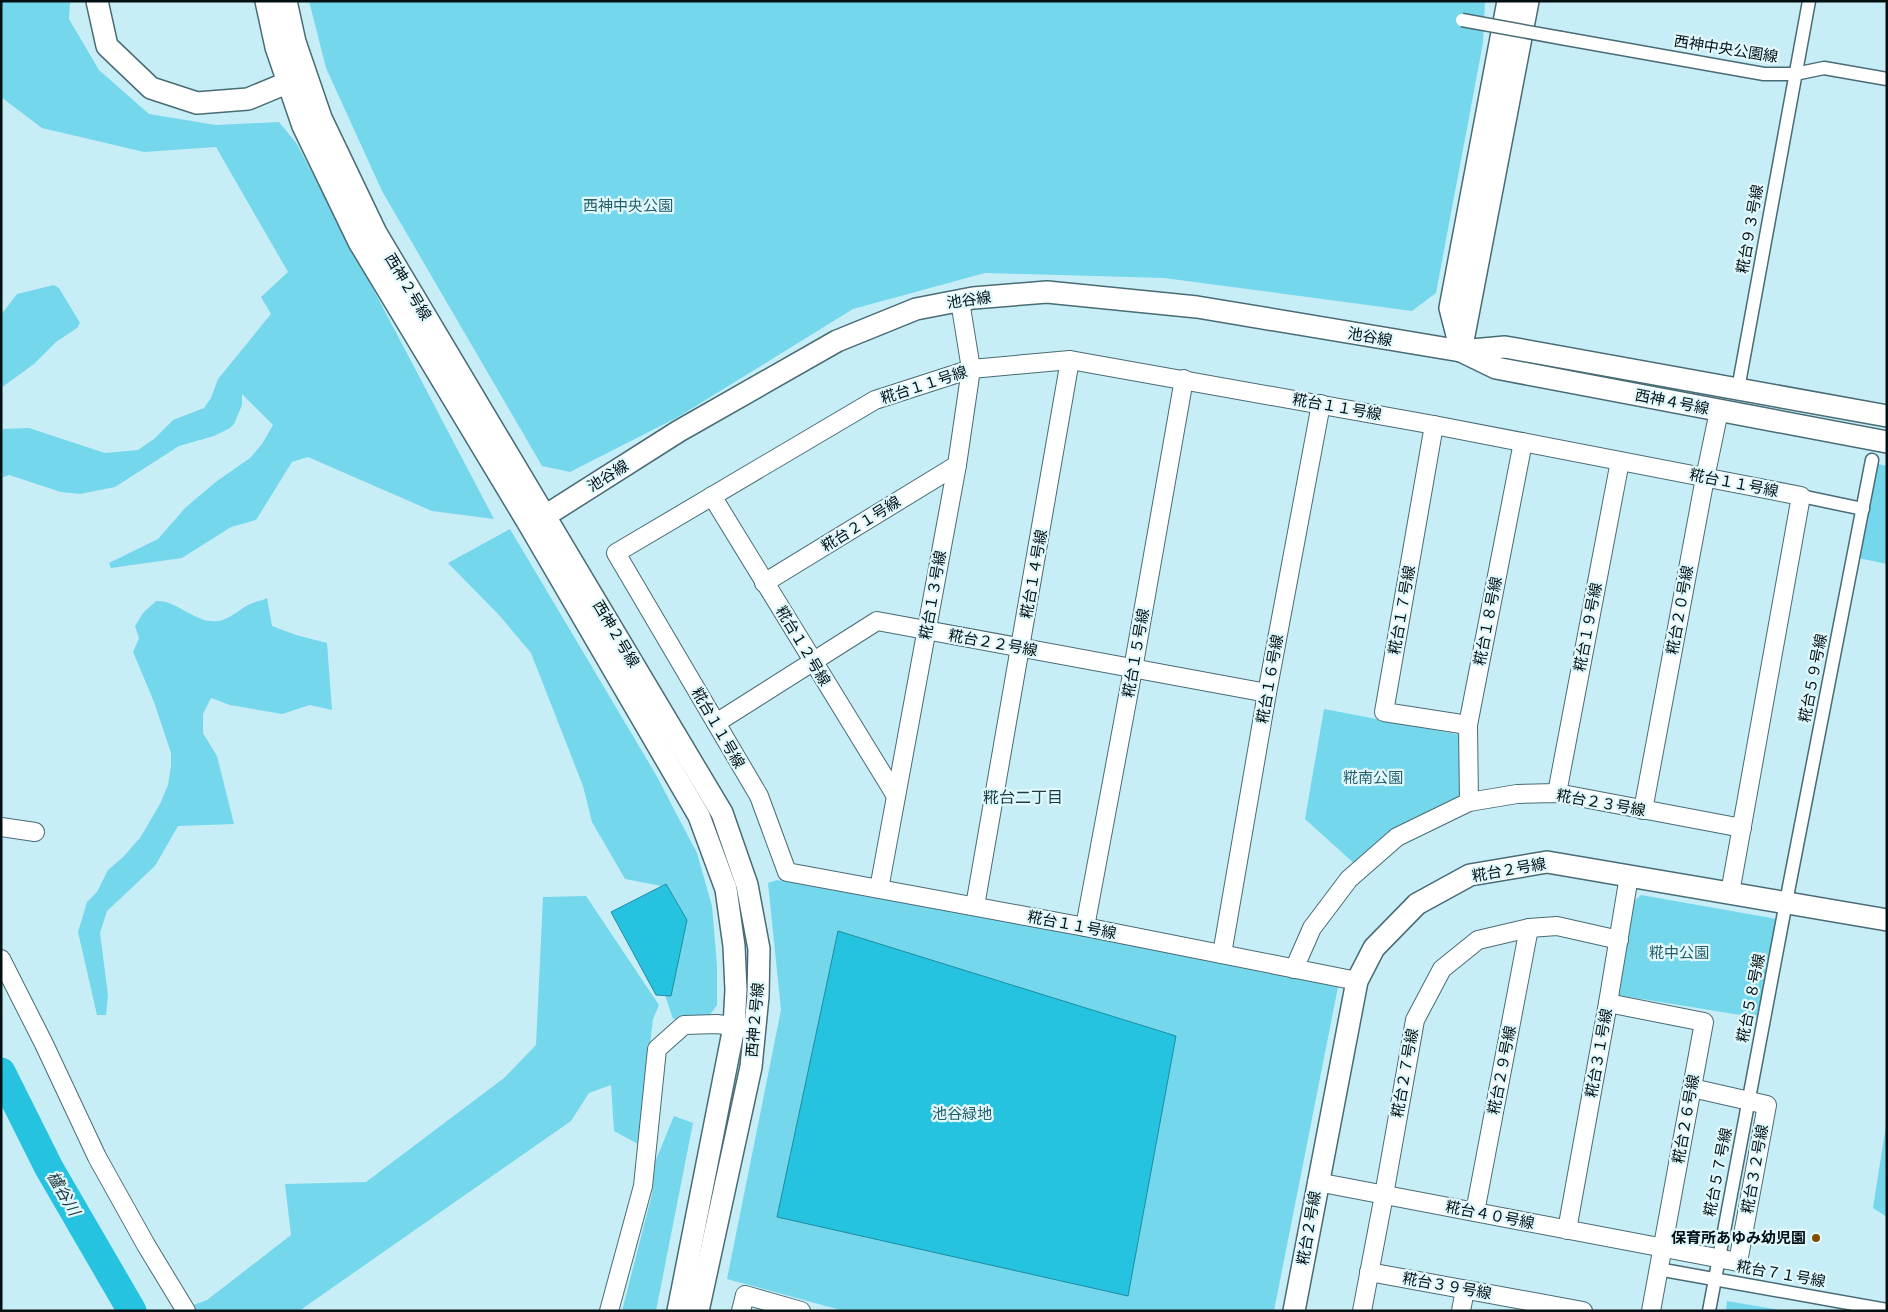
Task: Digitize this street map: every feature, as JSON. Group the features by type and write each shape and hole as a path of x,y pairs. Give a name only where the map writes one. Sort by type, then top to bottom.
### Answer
{"street":[{"path":"97,1 107,46 151,88 197,103 248,99 297,78"},
{"name":"西神２号線","path":"266,1 276,47 297,78"},
{"name":"西神２号線","path":"286,1 295,42 303,126 359,242 538,521 699,816 726,889 734,946 736,990 751,1067 698,1311"},
{"path":"1461,351 1450,308 1508,1"},
{"path":"1461,351 1528,1"},
{"name":"糀台９３号線","path":"1738,389 1808,1"},
{"name":"西神中央公園線","path":"1462,20 1764,74 1795,74 1824,68 1887,79"},
{"name":"池谷線","path":"538,521 679,432 836,341 916,308 973,298 1047,292 1197,307 1461,351"},
{"name":"糀台１３号線","path":"879,889 957,464 971,369 960,301"},
{"name":"西神４号線","path":"1461,351 1505,347 1887,416"},
{"name":"西神４号線","path":"1461,351 1496,368 1887,442"},
{"name":"糀台１１号線","path":"1357,982 1085,927 787,872 759,796 616,553 875,400 971,369 1070,360 1321,404 1802,496"},
{"name":"糀台１４号線","path":"975,906 1070,360"},
{"name":"糀台１５号線","path":"1085,927 1184,379"},
{"name":"糀台１６号線","path":"1222,954 1267,693 1321,404"},
{"name":"糀台２０号線","path":"1644,810 1704,478 1719,411"},
{"name":"糀台１７号線","path":"1434,425 1384,712 1468,725"},
{"name":"糀台１８号線","path":"1469,802 1468,725 1523,442"},
{"name":"糀台５９号線","path":"1786,902 1872,460"},
{"name":"糀台１９号線","path":"1557,793 1620,461"},
{"name":"糀台２１号線","path":"764,583 957,464"},
{"name":"糀台１２号線","path":"712,496 896,796"},
{"path":"1730,893 1802,496 1863,509"},
{"name":"糀台２２号線","path":"716,723 877,621 926,632 1267,693"},
{"name":"糀台２３号線","path":"1294,969 1312,928 1349,879 1397,837 1469,802 1517,794 1557,793 1742,828"},
{"path":"1,827 35,832"},
{"name":"糀台２号線","path":"1294,1311 1317,1182 1357,982 1374,948 1417,904 1470,875 1547,862 1887,920"},
{"name":"糀台３１号線","path":"1567,1230 1629,876"},
{"name":"糀台５８号線","path":"1748,1101 1786,902"},
{"name":"糀台２７号線","path":"1362,1311 1415,1020 1442,969 1478,940 1529,928 1557,926 1619,940"},
{"name":"糀台２９号線","path":"1475,1212 1529,928"},
{"path":"1,959 44,1044 97,1157 146,1245 186,1311"},
{"name":"糀台２６号線","path":"1608,1003 1704,1022 1651,1311"},
{"path":"609,1311 643,1186 657,1049 684,1025 717,1024 744,1028"},
{"name":"西神２号線","path":"678,1311 744,1028"},
{"name":"糀台３２号線","path":"1663,1247 1738,1262 1767,1105 1692,1088"},
{"name":"糀台４０号線","path":"1317,1182 1663,1247"},
{"path":"1709,1311 1719,1258"},
{"name":"糀台７１号線","path":"1668,1270 1887,1310"},
{"name":"糀台３９号線","path":"1369,1272 1553,1308 1583,1311"},
{"path":"1461,1311 1465,1290"},
{"path":"743,1303 801,1311"}],"green space":[{"path":"1,1 70,1 69,19 99,70 149,114 216,125 279,122 297,144 494,519 432,511 308,457 292,462 256,520 231,527 182,558 111,568 109,563 158,539 186,507 217,481 250,458 262,444 273,425 242,394 242,405 234,424 230,428 214,436 179,446 115,487 80,494 61,492 9,475 1,478 1,429 29,428 105,453 138,450 154,439 173,420 204,408 211,398 218,379 271,314 261,297 288,272 216,147 144,152 42,128 1,97"},
{"name":"西神中央公園","path":"309,1 1485,1 1483,43 1436,293 1412,311 1164,278 985,273 853,309 678,417 570,472 542,466 382,191 326,68"},
{"path":"54,285 59,288 80,323 77,328 56,342 34,364 1,388 1,315 17,294"},
{"path":"1878,464 1887,466 1887,564 1858,558"},
{"path":"510,529 655,773 697,853 712,906 717,965 717,1005 709,1016 673,1019 665,995 671,996 666,884 661,886 625,879 592,822 583,786 531,653 499,615 448,563"},
{"path":"267,598 272,626 296,635 327,643 332,710 310,705 282,714 230,705 211,698 203,714 203,733 217,756 234,824 178,826 155,866 107,911 100,933 108,995 106,1015 97,1015 78,932 87,902 97,892 108,870 140,838 160,804 168,785 171,766 171,753 154,702 133,652 139,638 135,626 143,613 156,601 172,604 202,619 218,621 230,617 248,605"},
{"name":"糀南公園","path":"1324,709 1461,735 1464,798 1357,866 1305,819"},
{"name":"池谷緑地","path":"777,880 1339,982 1274,1311 844,1311 727,1279 781,1010 768,883"},
{"name":"糀中公園","path":"1641,895 1777,919 1759,1018 1617,995 1633,902"},
{"path":"586,896 659,1005 653,1019 638,1144 614,1131 611,1085 589,1093 571,1121 299,1311 191,1311 188,1307 207,1300 291,1235 285,1184 366,1182 504,1078 536,1045 543,897"},
{"path":"674,1116 693,1123 656,1311 622,1311 652,1194 655,1162"},
{"path":"1887,1119 1887,1217 1873,1208"},
{"path":"1727,1301 1786,1311 1726,1311"}],"shaded area":[{"path":"666,884 687,920 671,996 656,995 611,912"},
{"path":"838,931 1176,1036 1128,1296 777,1217"}],"waterway":[{"name":"櫨谷川","path":"1,1072 49,1168 132,1311"}],"place":[{"name":"保育所あゆみ幼児園","path":"1816,1238"}],"district":[{"name":"糀台二丁目","path":"1023,797"}]}
